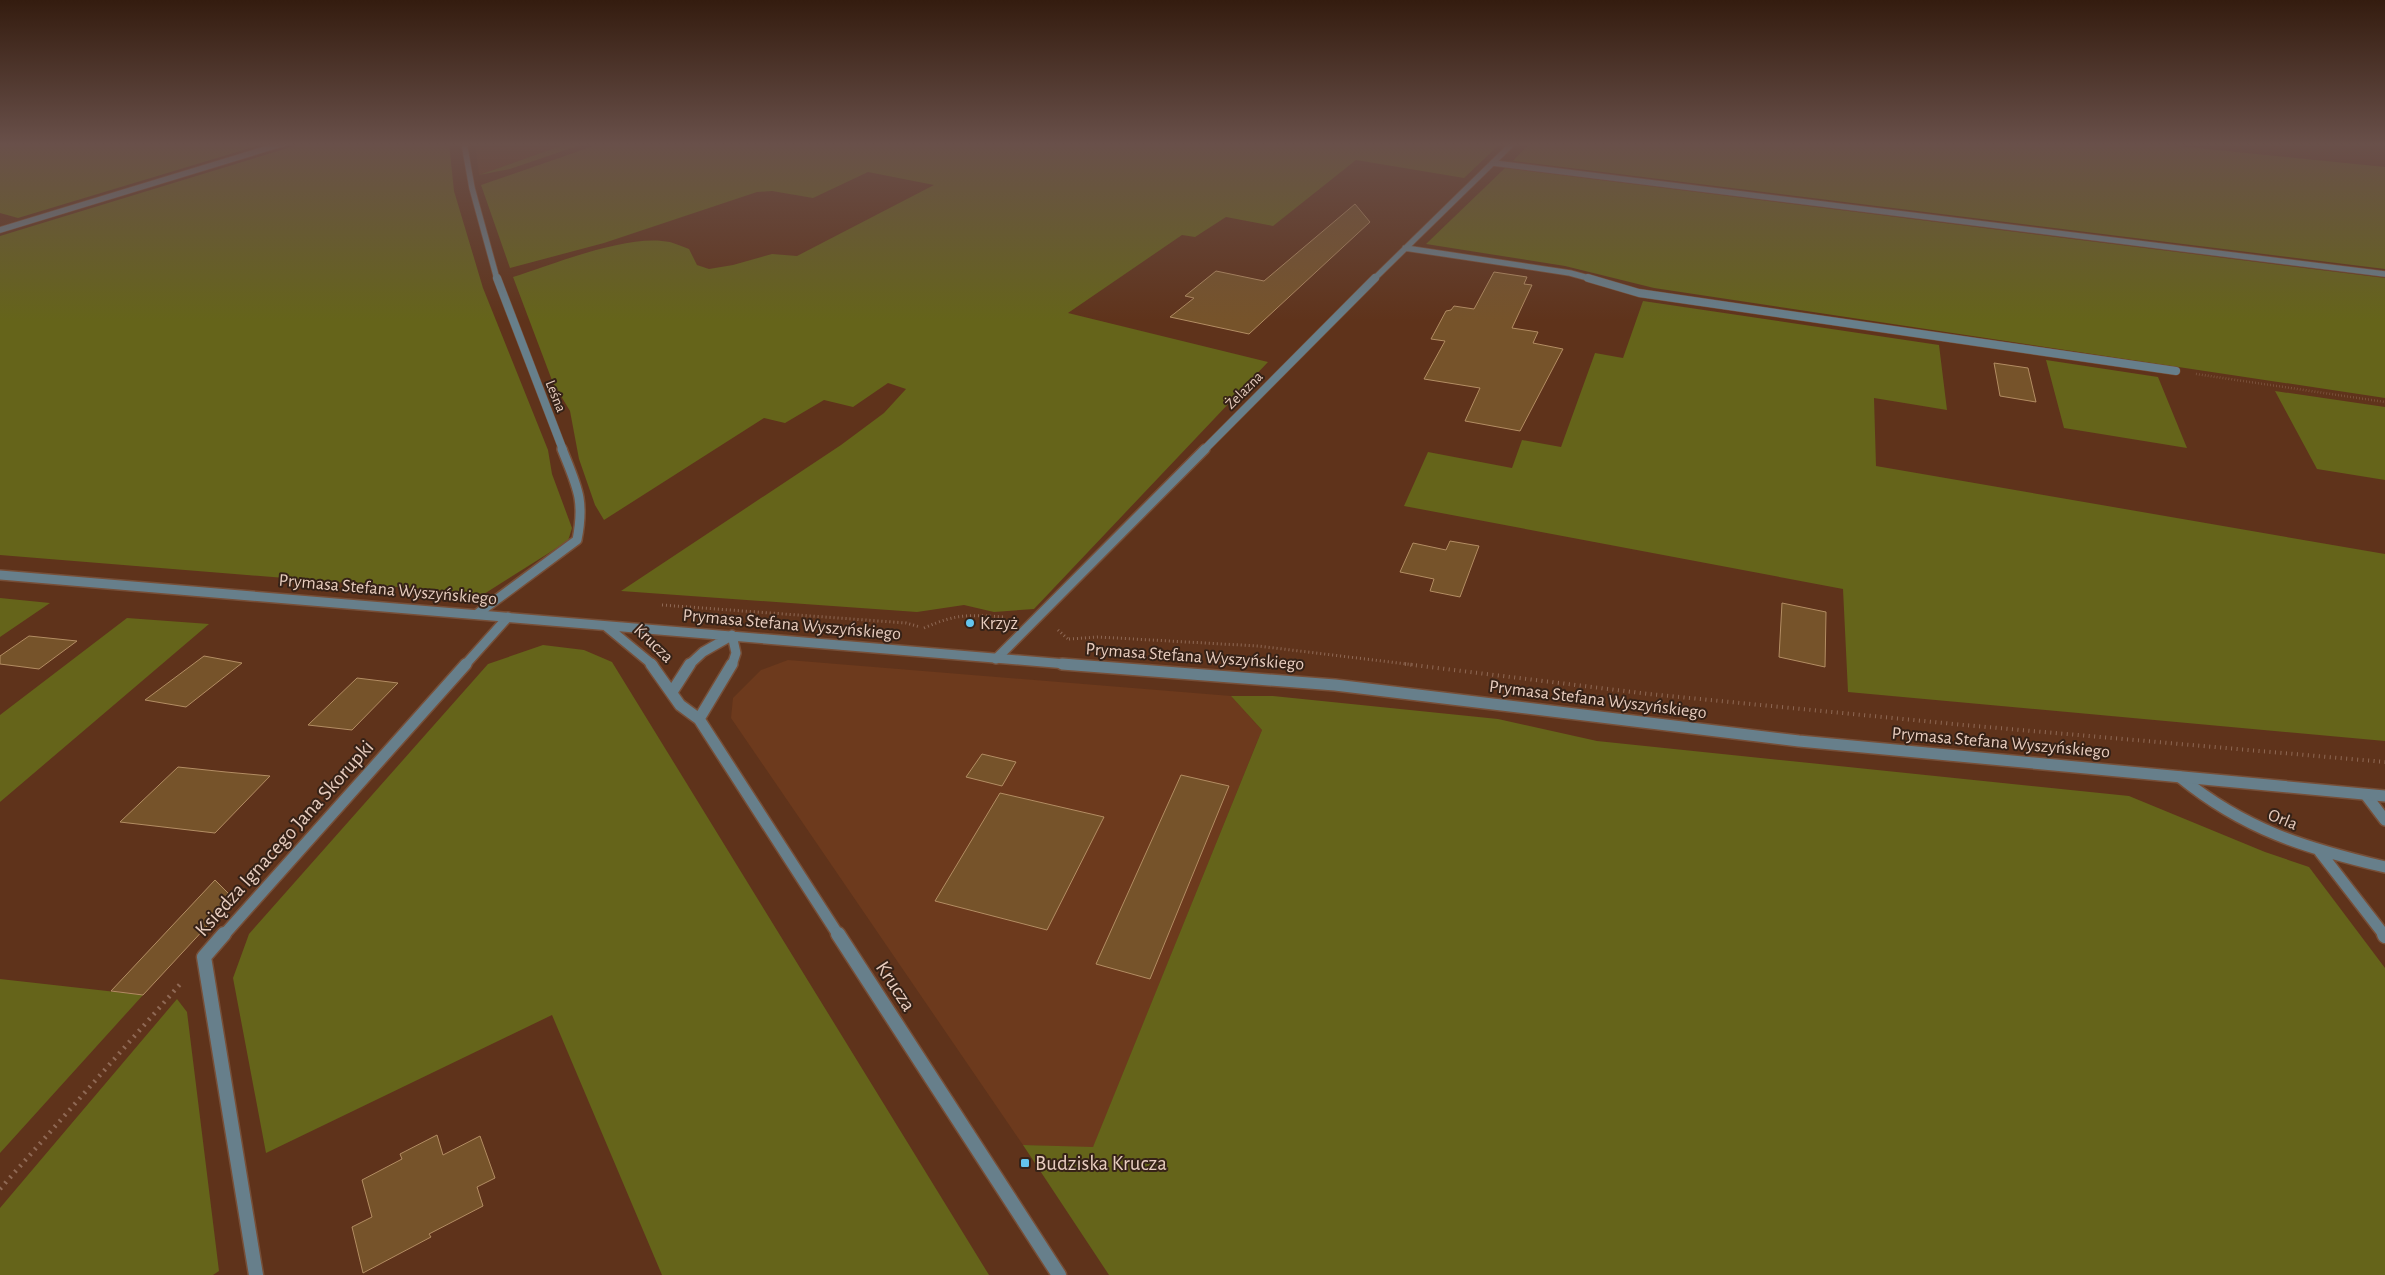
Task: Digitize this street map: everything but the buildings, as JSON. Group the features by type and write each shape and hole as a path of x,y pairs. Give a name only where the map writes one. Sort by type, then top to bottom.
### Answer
{"street":[{"path":"0,230 90,202"},
{"name":"Leśna","path":"475,202 496,278 580,492 582,515 577,540 564,551 527,575 477,614"},
{"name":"Żelazna","path":"996,659 1453,202"},
{"path":"1810,202 2385,274"},
{"path":"1406,248 1570,273 1638,293 2176,371"},
{"name":"Prymasa Stefana Wyszyńskiego","path":"0,575 732,635 996,659 1335,685 1799,741 2385,796"},
{"name":"Księdza Ignacego Jana Skorupki","path":"256,1275 204,957 508,617"},
{"name":"Krucza","path":"606,626 656,668 685,710 699,719 1059,1275"},
{"path":"699,719 731,668 736,653 732,635"},
{"name":"Krucza","path":"672,692 682,672 695,656 710,645 732,635"},
{"name":"Orla","path":"2180,777 2201,796 2275,837 2320,852 2385,866"},
{"path":"2366,795 2385,820"},
{"path":"2320,852 2385,936"}],"path":[{"path":"2176,371 2385,402"},
{"path":"654,604 906,623 929,630"},
{"path":"915,632 946,618 961,615 1013,616"},
{"path":"1020,636 1047,640 1098,637 1258,646 1649,694 1964,725 2385,762"},
{"path":"0,1189 204,957"}],"shaded area":[{"path":"0,202 69,202 18,218 0,213"},
{"path":"110,202 457,202 483,288 548,450 552,474 572,528 568,541 484,594 0,555 0,236"},
{"path":"487,202 726,202 604,243 510,268"},
{"path":"900,202 1303,202 1273,226 1226,217 1195,237 1182,235 1068,313 1268,362 1034,609 994,612 964,605 917,612 621,591 841,445 884,413 906,389 888,383 853,407 824,400 785,423 764,418 604,520 595,505 579,459 570,411 553,383 513,277 592,251 653,240 670,242 689,249 697,265 709,269 733,265 772,254 797,256"},
{"path":"1469,202 1781,202 2385,278 2385,398 1654,288 1565,266 1426,244"},
{"path":"1848,202 2385,202 2385,269"},
{"path":"1643,301 1939,345 1947,410 1874,398 1876,466 2385,554 2385,741 1848,692 1843,589 1404,506 1428,452 1512,468 1522,440 1561,447 1595,353 1623,358"},
{"path":"2046,360 2158,377 2187,448 2064,428"},
{"path":"2275,391 2385,407 2385,480 2317,469"},
{"path":"0,598 50,603 0,637"},
{"path":"127,618 209,624 0,802 0,715"},
{"path":"543,645 584,650 612,662 989,1275 662,1275 552,1015 266,1153 233,978 249,934 488,664"},
{"path":"788,660 1231,696 1262,730 1093,1148 1023,1145 731,718 733,698 761,670"},
{"path":"1231,696 1273,696 1498,719 1597,741 2129,796 2265,852 2309,867 2385,968 2385,1275 1109,1275 1023,1145 1093,1147 1262,730"},
{"path":"0,979 143,995 0,1153"},
{"path":"177,999 187,1012 219,1271 213,1275 0,1275 0,1208"}],"place":[{"name":"Krzyż","path":"970,623"},
{"name":"Budziska Krucza","path":"1025,1163"}]}
